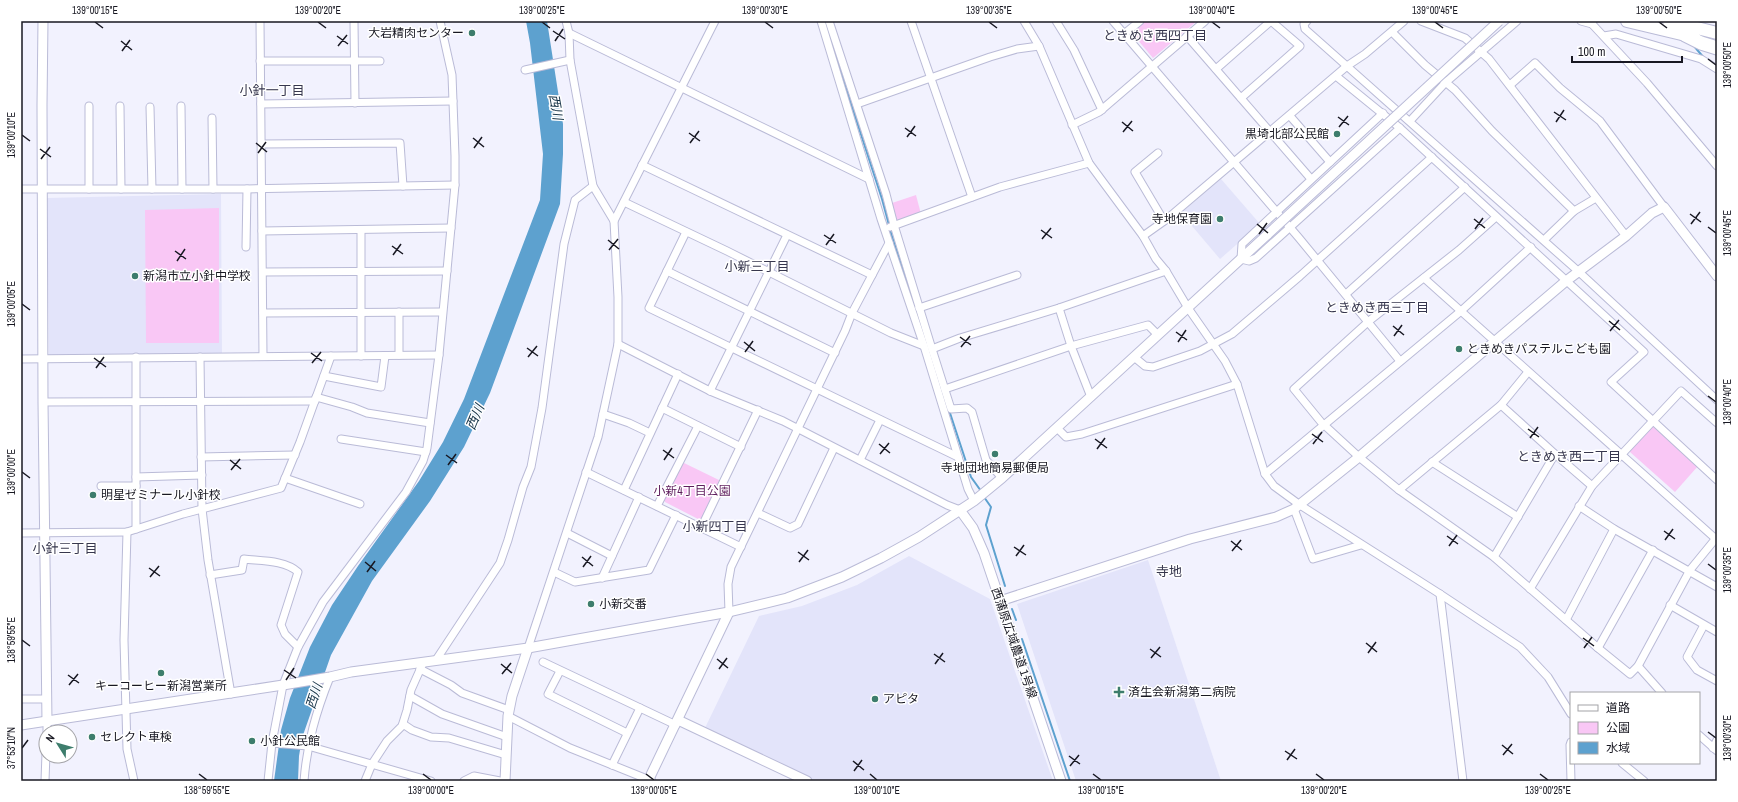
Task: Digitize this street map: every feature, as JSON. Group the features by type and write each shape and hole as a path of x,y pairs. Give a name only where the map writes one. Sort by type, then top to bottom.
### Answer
{"highway":[{"path":"1627,21 1717,42"},
{"path":"1669,21 1717,32"},
{"path":"1690,21 1717,24"},
{"path":"1685,35 1717,48"}],"street":[{"path":"43,21 42,402 47,722"},
{"path":"260,21 263,356"},
{"path":"354,21 355,102"},
{"path":"268,781 274,743 298,647 322,602 406,492 417,475 426,452 439,356 455,185 454,101 452,75 440,21"},
{"path":"505,781 508,713 512,696 598,436 618,344 618,297 614,221 593,186 570,60 569,33 566,21"},
{"path":"614,221 715,21"},
{"path":"820,21 889,243 924,346 968,489 974,501"},
{"path":"829,21 886,194 919,308 951,409 967,408 972,412 986,460 1002,478"},
{"path":"912,21 972,197"},
{"path":"1024,21 1038,46 1089,163 1143,236 1188,308 1225,361 1237,384 1265,474 1274,486 1297,507 1361,544 1520,647 1548,677 1570,712"},
{"path":"1056,21 1074,50 1102,110"},
{"path":"1113,21 1318,260 1400,361"},
{"path":"1124,34 1140,21"},
{"path":"1072,125 1102,110 1205,21"},
{"path":"1216,69 1271,21 1300,46 1241,98"},
{"path":"1307,21 1304,24 1305,29 1544,240 1717,400"},
{"path":"1143,236 1164,221 1290,116 1347,66 1365,54 1404,21"},
{"path":"1422,21 1465,38 1489,59 1626,236"},
{"path":"21,725 231,694 329,678 351,672 421,666 436,660 528,648 729,612 787,598 842,577 919,537 974,501 1002,478 1500,21"},
{"path":"1410,121 1446,82 1517,21"},
{"path":"1581,21 1593,22 1717,166"},
{"path":"1392,32 1425,65 1446,82 1492,131 1574,211"},
{"path":"569,33 869,179"},
{"path":"1604,36 1616,34 1701,59 1717,69"},
{"path":"1187,36 1271,131 1311,179"},
{"path":"857,104 990,57 1016,49 1038,46"},
{"path":"525,70 570,60"},
{"path":"260,61 380,61"},
{"path":"1510,85 1535,63 1560,88 1600,120 1717,276"},
{"path":"1336,76 1400,128 1644,352 1611,382 1652,422 1717,480"},
{"path":"261,104 454,101"},
{"path":"89,106 89,188"},
{"path":"120,106 121,189"},
{"path":"180,106 182,189"},
{"path":"150,107 152,189"},
{"path":"1241,259 1242,244 1383,113"},
{"path":"1290,116 1330,162"},
{"path":"212,118 213,189"},
{"path":"1241,259 1249,261 1256,258 1291,229 1400,128"},
{"path":"261,144 400,143 403,186"},
{"path":"1158,153 1135,172 1164,221"},
{"path":"1134,357 1144,366 1153,367 1214,345 1232,334 1318,260 1432,157"},
{"path":"885,230 894,225 972,197 1089,163"},
{"path":"642,164 872,275"},
{"path":"21,189 247,189 455,185"},
{"path":"436,660 500,562 508,540 523,486 531,467 543,401 564,244 575,200 593,186"},
{"path":"1346,294 1465,187"},
{"path":"246,247 247,189"},
{"path":"1544,240 1574,211 1596,198"},
{"path":"624,202 892,333 924,346"},
{"path":"1000,601 1190,539 1276,517 1297,507 1359,457 1578,271 1626,236 1652,213 1664,207"},
{"path":"1424,278 1716,539 1690,570 1638,666 1630,674 1494,557 1399,490 1359,457 1325,426 1294,389 1369,321 1424,278 1496,217"},
{"path":"262,231 361,231 451,228"},
{"path":"361,231 361,356"},
{"path":"686,232 649,308 958,457"},
{"path":"710,391 787,235"},
{"path":"421,666 462,693 508,713 570,748 650,780 729,612 729,576 741,547 835,354 852,313 889,243"},
{"path":"1265,474 1325,426 1400,361 1461,311 1531,247"},
{"path":"263,272 447,270"},
{"path":"667,271 835,354"},
{"path":"932,349 960,338 1059,308 1166,271"},
{"path":"919,308 1017,275"},
{"path":"1059,308 1091,397"},
{"path":"399,312 399,355"},
{"path":"263,313 442,312"},
{"path":"945,389 1072,346 1148,325 1158,335"},
{"path":"618,344 710,391 758,410 798,429 947,505 960,510"},
{"path":"21,359 399,355 439,356"},
{"path":"21,533 43,534 127,532 202,509 281,488 295,455 331,356"},
{"path":"324,376 382,387 385,356"},
{"path":"136,357 136,529"},
{"path":"200,357 202,509 210,575 231,694"},
{"path":"1399,490 1501,405 1528,372"},
{"path":"624,490 678,374"},
{"path":"1057,428 1066,437 1082,434 1237,384"},
{"path":"1530,589 1592,486 1682,391 1717,423"},
{"path":"42,402 316,399 352,407 367,413 430,423"},
{"path":"1501,405 1592,486"},
{"path":"662,408 741,447"},
{"path":"701,528 758,410"},
{"path":"603,414 629,422 650,433"},
{"path":"860,460 880,420"},
{"path":"657,506 698,426"},
{"path":"341,439 426,452"},
{"path":"758,513 790,528 798,524 834,448"},
{"path":"1494,557 1555,454"},
{"path":"202,457 295,455"},
{"path":"1432,462 1518,517"},
{"path":"586,472 741,547"},
{"path":"136,477 202,475"},
{"path":"285,478 360,504"},
{"path":"101,486 136,486"},
{"path":"602,578 639,497"},
{"path":"1579,506 1614,529 1690,570 1717,587"},
{"path":"1297,507 1313,559 1361,544"},
{"name":"西蒲原広域農道 1号線","path":"960,510 973,528 978,538 1061,781"},
{"path":"554,572 575,582 649,570 676,515"},
{"path":"1566,620 1614,529"},
{"path":"127,532 124,640 127,749 134,781"},
{"path":"567,533 612,556"},
{"path":"1598,648 1653,550"},
{"path":"210,575 242,570 244,559 279,563 295,569 298,572 281,625 284,634 298,647"},
{"path":"1440,594 1463,781"},
{"path":"1670,605 1717,632"},
{"path":"1704,625 1687,657 1697,670 1717,681"},
{"path":"543,662 640,708 677,722 807,781"},
{"path":"365,781 372,764 403,724 411,690 421,666"},
{"path":"1638,666 1661,692"},
{"path":"560,671 548,694 627,732"},
{"path":"304,781 308,746 316,714 329,678"},
{"path":"410,696 442,714 507,737"},
{"path":"21,699 47,699"},
{"path":"612,765 640,708"},
{"path":"403,724 412,730 431,737 449,738 506,755"},
{"path":"1700,736 1715,750"},
{"path":"1715,750 1717,740"},
{"path":"274,743 308,746 431,781"},
{"path":"45,781 46,764"},
{"path":"1571,764 1571,781"},
{"path":"1623,764 1644,781"},
{"path":"464,781 474,776 500,781"}],"shaded area":[{"name":"寺地保育園","path":"1221,179 1260,224 1220,259 1181,213"},
{"name":"新潟市立小針中学校","path":"221,194 222,354 49,355 47,198"},
{"path":"909,556 990,599 1053,781 815,781 705,728 759,616 802,606 857,585"},
{"name":"済生会新潟第二病院","path":"1148,560 1221,781 1076,781 1017,604"}],"green space":[{"path":"1143,21 1197,21 1153,58 1131,32"},
{"path":"916,195 921,214 897,221 892,203"},
{"path":"219,208 219,343 146,343 145,210"},
{"path":"1651,427 1654,427 1698,466 1675,492 1630,452 1630,449"},
{"name":"小新4丁目公園","path":"682,462 721,481 702,518 698,519 665,502 664,500"}],"water":[{"name":"西川","path":"526,21 547,21 563,124 560,204 490,393 464,447 430,501 372,581 331,655 302,738 299,756 298,781 274,781 281,730 290,698 310,647 332,605 419,481 443,442 464,399 540,200 543,154"}],"waterway":[{"path":"830,39 889,225"},
{"path":"1694,46 1704,58"},
{"path":"890,230 917,315"},
{"path":"949,410 971,477 981,491"},
{"path":"984,497 991,507 986,525 1005,586"},
{"path":"1012,609 1016,620"},
{"path":"1022,639 1070,781"}],"place":[{"name":"大岩精肉センター","path":"472,33"},
{"name":"黒埼北部公民館","path":"1337,134"},
{"name":"寺地保育園","path":"1220,219"},
{"name":"新潟市立小針中学校","path":"135,276"},
{"name":"ときめきパステルこども園","path":"1459,349"},
{"name":"寺地団地簡易郵便局","path":"995,454"},
{"name":"明星ゼミナール小針校","path":"93,495"},
{"name":"小新交番","path":"591,604"},
{"name":"キーコーヒー新潟営業所","path":"161,673"},
{"name":"済生会新潟第二病院","path":"1119,692"},
{"name":"アピタ","path":"875,699"},
{"name":"セレクト車検","path":"92,737"},
{"name":"小針公民館","path":"252,741"}],"district":[{"name":"ときめき西四丁目","path":"1155,35"},
{"name":"小針一丁目","path":"272,90"},
{"name":"小新三丁目","path":"757,266"},
{"name":"ときめき西三丁目","path":"1377,307"},
{"name":"ときめき西二丁目","path":"1569,456"},
{"name":"小新四丁目","path":"715,526"},
{"name":"小針三丁目","path":"65,548"},
{"name":"寺地","path":"1169,571"}]}
